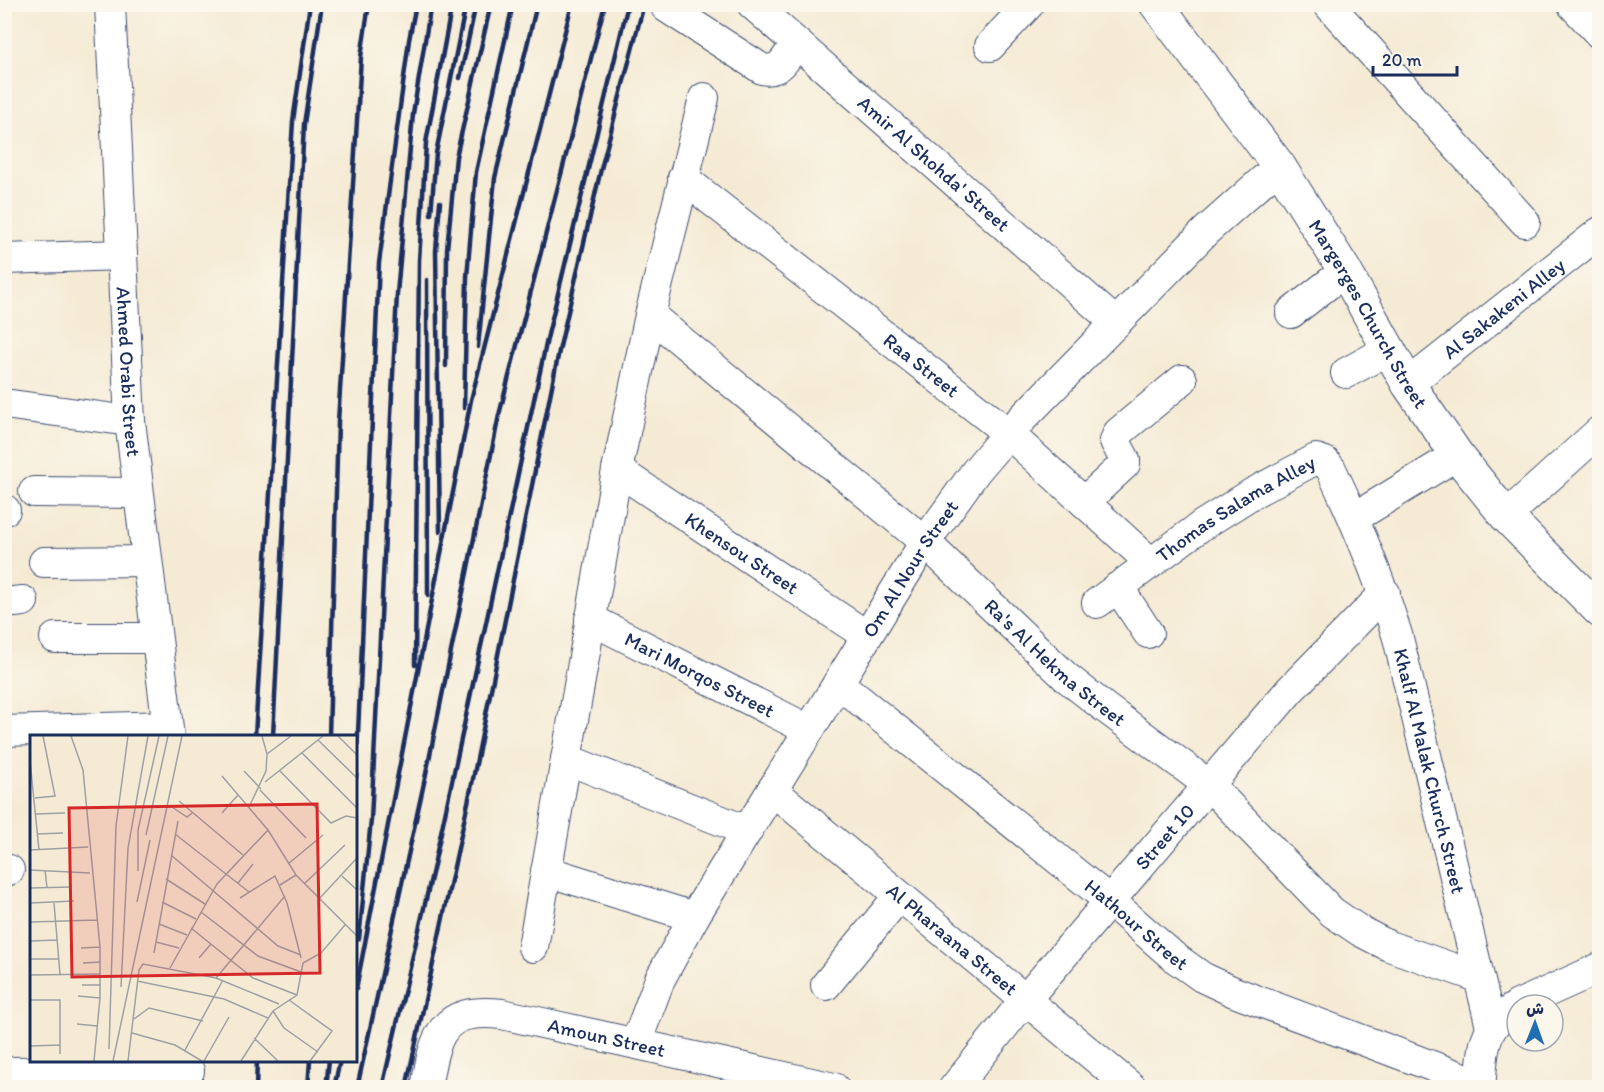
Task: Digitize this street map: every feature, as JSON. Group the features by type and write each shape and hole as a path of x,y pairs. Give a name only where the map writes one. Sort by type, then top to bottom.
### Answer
{"street":[{"name":"Ahmed Orabi Street","path":"110,4 130,421 137,493 168,731"},
{"name":"Amir Al Shohda' Street","path":"752,4 1116,323"},
{"path":"990,46 1029,4"},
{"path":"1328,4 1525,222"},
{"path":"1572,4 1599,34"},
{"path":"666,7 762,69 775,69 781,66 796,44"},
{"name":"Margerges Church Street","path":"1164,8 1279,166 1345,271 1408,384 1457,455 1506,516 1599,610"},
{"path":"533,947 617,470 650,315 704,98"},
{"name":"Om Al Nour Street","path":"636,1043 660,979 694,917 925,542 976,471 1008,433 1206,231 1279,166"},
{"name":"Raa Street","path":"683,178 1008,433 1151,563"},
{"name":"Al Sakakeni Alley","path":"1408,384 1599,232"},
{"path":"4,259 121,255"},
{"path":"1291,313 1345,271"},
{"name":"Ra's Al Hekma Street","path":"650,315 925,542 1066,677 1209,785 1308,888 1341,918 1389,946 1478,977"},
{"path":"1346,373 1388,350"},
{"path":"1084,502 1125,464 1115,441 1118,434 1182,380"},
{"path":"4,404 130,421"},
{"path":"1506,516 1599,431"},
{"path":"1354,518 1457,455"},
{"name":"Thomas Salama Alley","path":"1148,633 1107,595 1201,526 1253,493 1316,459 1325,462 1331,468 1354,518"},
{"name":"Khensou Street","path":"617,470 867,636"},
{"path":"34,492 137,493"},
{"name":"Khalf Al Malak Church Street","path":"1354,518 1384,593 1401,650 1491,1027"},
{"path":"44,562 147,561"},
{"name":"Street 10","path":"954,1088 1025,1000 1290,690 1384,593"},
{"name":"Mari Morqos Street","path":"590,619 809,730"},
{"path":"55,638 156,638"},
{"name":"Hathour Street","path":"838,683 1110,901 1174,957 1202,977 1480,1086"},
{"path":"4,731 168,731"},
{"path":"566,759 747,831"},
{"name":"Al Pharaana Street","path":"772,790 1132,1088"},
{"path":"546,871 694,917"},
{"path":"826,985 899,896"},
{"path":"1544,993 1599,968"},
{"name":"Amoun Street","path":"426,1088 432,1050 442,1030 459,1017 480,1011 636,1043 834,1088"},
{"path":"1480,1086 1484,1044 1491,1027 1505,1012"},
{"path":"4,1072 189,1073"}],"railway":[{"path":"255,735 293,121 310,4"},
{"path":"273,735 304,124 322,4"},
{"path":"329,735 338,422 361,57 369,4"},
{"path":"357,756 379,263 409,40 416,4"},
{"path":"359,939 371,820 397,294 413,114 431,4"},
{"path":"415,665 419,261 426,143 452,4"},
{"path":"431,214 436,153 466,4"},
{"path":"460,78 476,4"},
{"path":"446,366 447,249 456,157 491,4"},
{"path":"464,408 467,277 476,172 513,4"},
{"path":"478,347 495,178 537,4"},
{"path":"357,984 471,400 572,4"},
{"path":"357,1088 429,760 499,415 605,4"},
{"path":"382,1088 434,865 547,339 628,4"},
{"path":"406,1088 472,784 559,351 601,169 644,4"},
{"path":"440,202 436,251 440,532"},
{"path":"427,280 428,595"},
{"path":"256,1088 257,1062"},
{"path":"308,1088 310,1062"},
{"path":"326,1088 329,1062"},
{"path":"334,1088 340,1062"}]}
